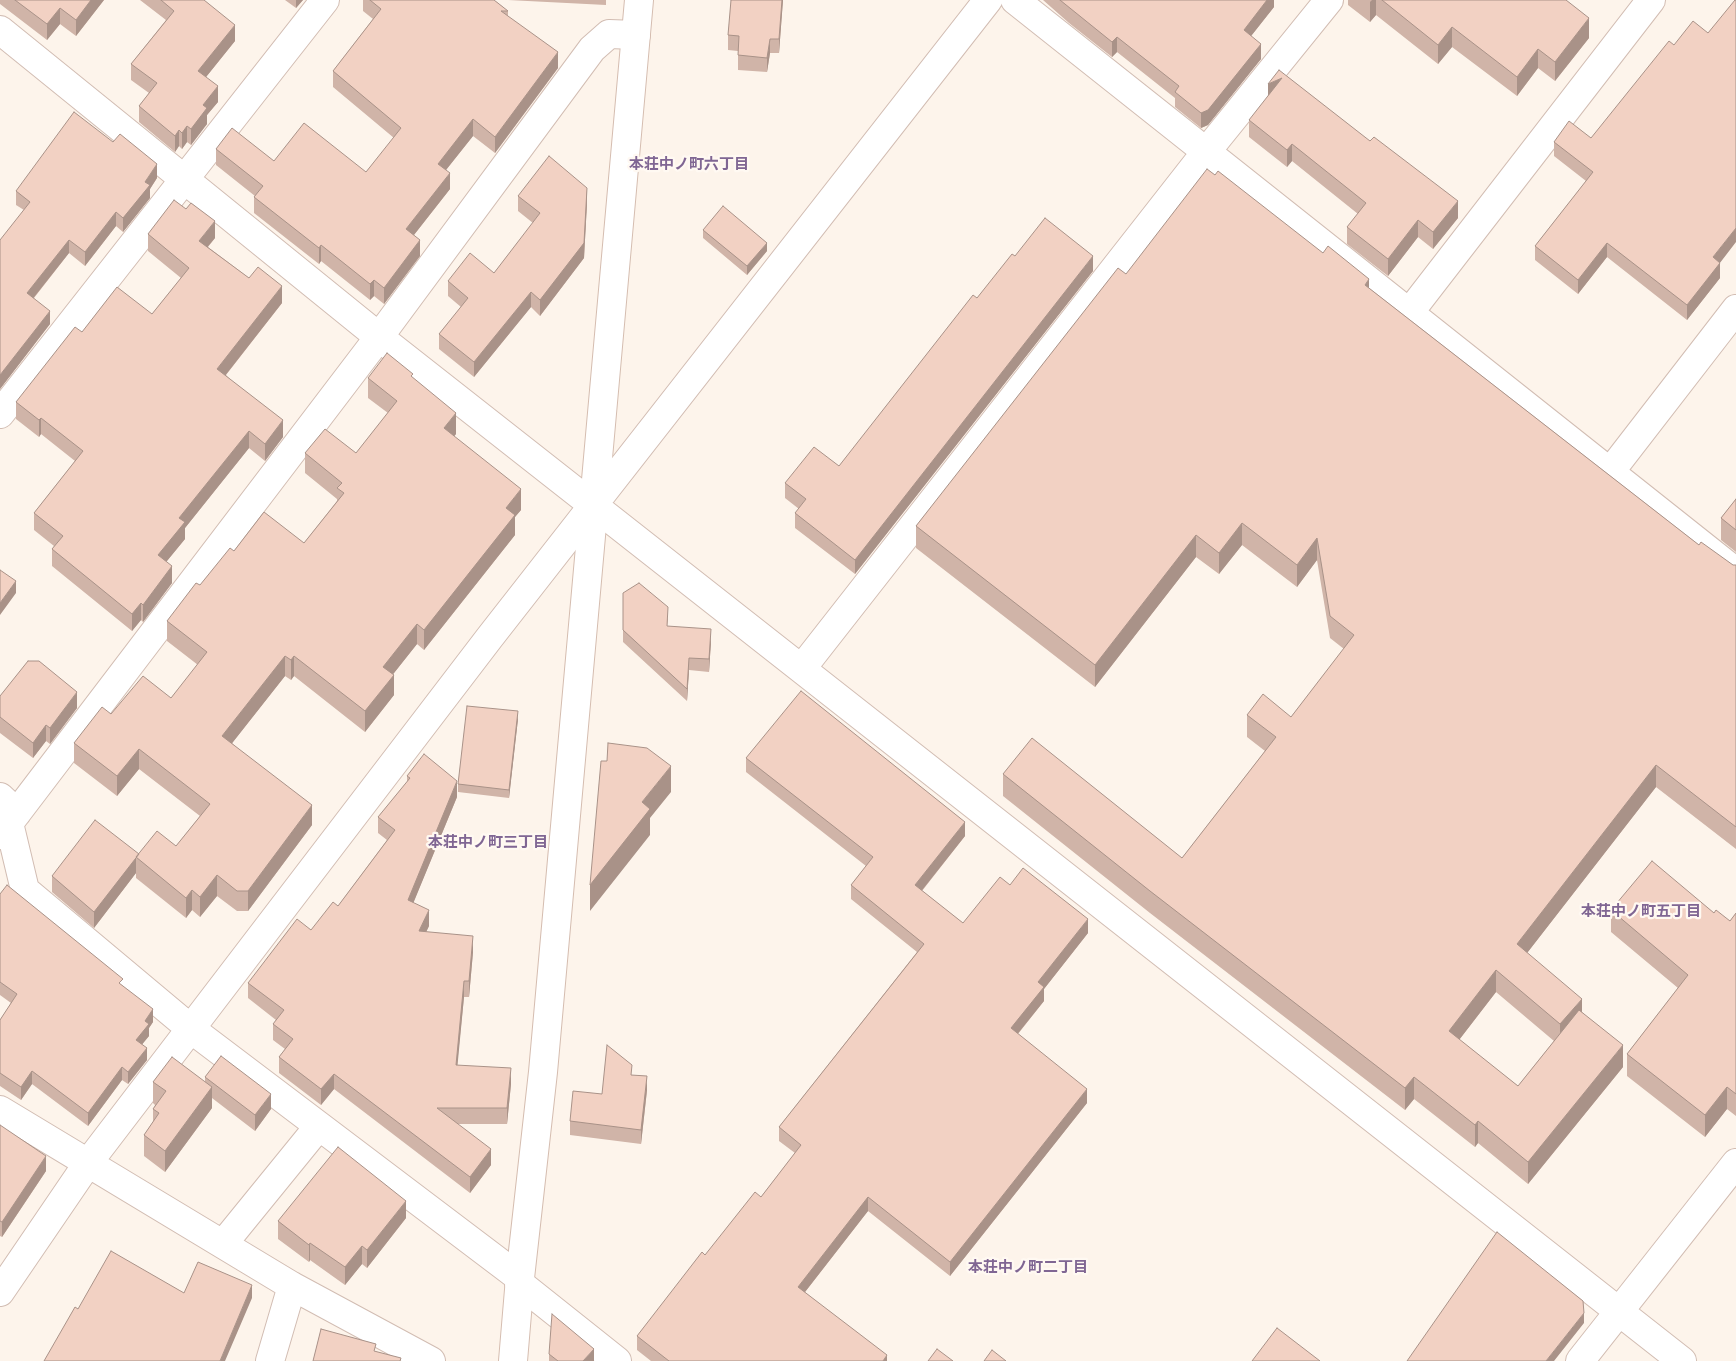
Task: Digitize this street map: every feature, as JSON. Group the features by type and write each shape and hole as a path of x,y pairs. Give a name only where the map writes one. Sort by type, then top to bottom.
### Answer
{"street":[{"path":"0,414 324,0"},
{"path":"513,1361 543,1072 639,0"},
{"path":"0,1292 88,1163 190,1029 593,504 988,0"},
{"path":"1015,0 1736,572"},
{"path":"802,668 1206,152 1329,0"},
{"path":"1409,313 1651,0"},
{"path":"0,30 379,337 1682,1361"},
{"path":"617,1361 520,1281 190,1029 25,890 6,817 379,337 592,49 609,34 636,35"},
{"path":"1610,472 1736,308"},
{"path":"0,1110 292,1286 431,1361"},
{"path":"223,1244 319,1126"},
{"path":"1580,1361 1736,1163"},
{"path":"270,1361 292,1286"}],"building":[{"path":"15,0 91,0 76,20 60,8 47,24"},
{"path":"161,0 204,0 235,25 198,71 218,86 203,105 207,108 191,129 187,126 182,133 179,130 175,136 139,106 157,83 131,64 174,11"},
{"path":"370,0 494,0 508,11 501,11 558,52 495,137 473,119 438,164 450,173 406,229 420,240 384,288 374,280 370,284 321,245 319,248 254,197 263,186 216,149 232,128 274,161 304,123 366,172 401,128 333,71 381,9"},
{"path":"731,0 782,0 779,39 770,39 767,58 738,55 739,36 728,35"},
{"path":"1060,0 1267,0 1244,30 1261,44 1208,110 1201,113 1175,92 1179,86 1117,37 1112,42"},
{"path":"1382,0 1566,0 1589,18 1555,62 1538,49 1517,77 1452,27 1438,45"},
{"path":"1735,0 1736,228 1713,257 1720,263 1687,305 1607,243 1578,280 1535,246 1593,172 1554,142 1569,121 1591,138 1669,41 1674,45 1693,21 1708,33"},
{"path":"1279,70 1370,141 1374,137 1458,201 1433,232 1418,220 1388,259 1347,227 1366,203 1292,144 1287,150 1249,120 1282,78 1268,84"},
{"path":"74,112 113,142 120,134 157,164 145,182 150,185 123,218 116,212 85,252 69,240 27,293 50,311 0,375 0,240 30,202 16,191"},
{"path":"549,156 587,188 584,243 540,300 531,292 474,362 439,334 468,298 448,281 470,253 494,273 540,213 518,196"},
{"path":"1207,169 1215,175 1218,171 1323,253 1328,246 1369,279 1365,285 1699,545 1701,542 1733,565 1736,565 1736,827 1656,765 1517,944 1582,999 1560,1024 1496,970 1449,1031 1518,1086 1579,1010 1623,1045 1528,1162 1478,1121 1475,1125 1414,1077 1405,1088 1150,891 1003,774 1032,738 1182,858 1276,737 1247,715 1263,694 1291,717 1354,635 1330,616 1317,538 1297,565 1242,523 1219,553 1196,535 1095,665 916,526 1118,268 1126,274"},
{"path":"174,200 186,209 191,203 215,221 199,241 249,278 258,267 282,286 217,369 283,420 265,444 249,431 179,518 185,522 158,555 172,566 143,605 141,603 132,614 52,549 63,536 34,513 83,451 41,418 39,420 16,402 75,327 82,332 117,287 152,314 189,268 148,234"},
{"path":"723,206 767,243 747,266 703,230"},
{"path":"1045,218 1093,256 855,560 795,513 806,499 785,483 814,447 839,466 973,295 977,298 1012,254 1015,256"},
{"path":"387,353 413,374 411,376 456,413 444,428 521,489 506,508 515,515 424,630 417,624 383,667 394,675 365,711 294,656 291,660 285,656 222,736 312,805 248,891 237,891 217,875 200,897 192,890 186,898 136,857 157,831 176,846 210,804 139,749 117,776 74,743 102,707 111,714 143,676 171,698 207,652 167,621 196,583 200,585 230,548 234,551 264,512 304,543 344,493 337,488 342,483 305,453 325,429 356,453 397,401 368,378"},
{"path":"1736,499 1736,530 1721,518"},
{"path":"0,570 16,581 0,603"},
{"path":"639,583 668,607 667,626 711,629 709,659 689,658 687,689 623,630 623,593"},
{"path":"28,661 39,661 77,692 50,728 46,725 33,743 0,717 0,696"},
{"path":"801,691 965,822 915,885 963,923 1000,877 1010,885 1023,868 1088,919 1038,982 1044,987 1011,1028 1087,1089 950,1262 868,1197 798,1287 887,1355 883,1361 669,1361 637,1336 702,1252 705,1255 755,1192 761,1197 801,1145 779,1127 924,944 851,885 873,857 746,758"},
{"path":"467,706 518,711 509,790 458,784"},
{"path":"608,743 647,748 671,766 642,802 650,809 590,885 601,761 607,761"},
{"path":"424,754 457,781 408,900 429,910 419,931 473,936 469,981 464,981 456,1065 511,1068 507,1108 437,1108 491,1149 470,1177 334,1074 321,1089 279,1057 293,1039 273,1024 284,1010 248,983 297,919 311,930 333,902 338,906 395,830 378,817 410,778 407,776"},
{"path":"95,820 139,854 94,912 52,876"},
{"path":"1652,861 1714,913 1716,910 1730,921 1736,913 1736,1094 1727,1087 1705,1115 1627,1054 1688,975 1611,910"},
{"path":"7,885 123,979 119,983 153,1009 145,1021 149,1024 136,1040 147,1048 128,1072 122,1067 88,1113 32,1071 21,1087 0,1073 0,1020 17,994 0,982 0,894"},
{"path":"607,1045 632,1065 631,1075 647,1076 641,1130 570,1121 573,1091 602,1094"},
{"path":"221,1056 271,1094 255,1115 205,1077"},
{"path":"172,1057 212,1087 165,1151 144,1135 159,1113 153,1109 166,1091 153,1082"},
{"path":"0,1125 46,1156 2,1222 0,1221"},
{"path":"338,1147 406,1201 367,1250 362,1246 345,1267 310,1243 309,1245 278,1221"},
{"path":"1497,1232 1583,1301 1584,1313 1546,1361 1407,1361"},
{"path":"111,1251 184,1293 198,1262 252,1285 220,1361 44,1361 75,1307 78,1309"},
{"path":"552,1314 594,1349 583,1361 558,1361 549,1354"},
{"path":"1277,1328 1320,1361 1252,1361"},
{"path":"321,1329 376,1344 374,1351 401,1358 400,1361 313,1361"},
{"path":"937,1349 953,1361 928,1361"},
{"path":"992,1350 1006,1361 984,1361"}],"district":[{"name":"本荘中ノ町六丁目","path":"689,165"},
{"name":"本荘中ノ町三丁目","path":"488,843"},
{"name":"本荘中ノ町五丁目","path":"1641,912"},
{"name":"本荘中ノ町二丁目","path":"1028,1268"}]}
